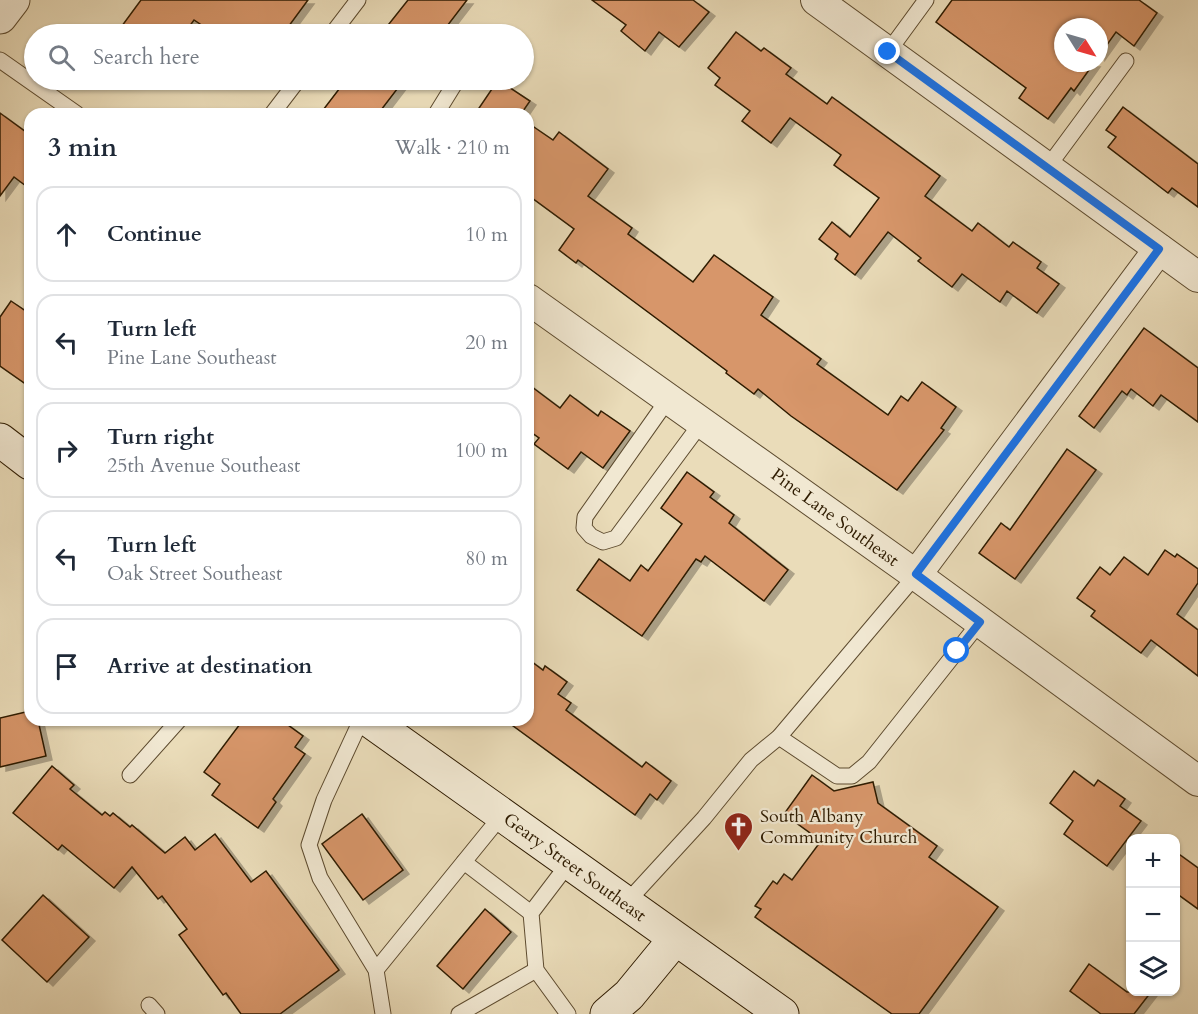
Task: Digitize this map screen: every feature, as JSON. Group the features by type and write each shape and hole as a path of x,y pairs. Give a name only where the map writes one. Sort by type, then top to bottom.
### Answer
{"main road":[{"path":"0,17 13,0"},
{"path":"0,440 24,458"},
{"name":"Geary Street Southeast","path":"377,726 782,1014"},
{"path":"607,1014 629,995 675,939"}],"street":[{"path":"816,0 1198,277"},
{"path":"916,574 1159,249"},
{"name":"Pine Lane Southeast","path":"534,303 916,574 1198,782"}],"lane":[{"path":"340,24 358,0"},
{"path":"888,52 926,0"},
{"path":"0,60 24,77"},
{"path":"1047,168 1126,61"},
{"path":"43,90 68,108"},
{"path":"277,108 290,90"},
{"path":"440,108 451,90"},
{"path":"669,398 585,517 584,528 591,536 603,542 616,538 702,422"},
{"path":"626,903 704,818 751,760 779,737 916,574"},
{"path":"779,737 837,776 852,776 876,754 980,622"},
{"path":"130,775 174,726"},
{"path":"358,726 324,800 309,845 320,878 376,970 383,1014"},
{"path":"376,970 502,815"},
{"path":"464,861 531,913"},
{"path":"568,1014 536,970 531,913 569,863"},
{"path":"459,1014 536,970"}],"building":[{"path":"141,0 308,0 290,24 200,24 194,20 191,24 123,24"},
{"path":"408,0 467,0 449,24 389,24"},
{"path":"592,0 693,0 709,12 679,47 659,32 645,51 621,31 626,25"},
{"path":"952,0 1139,0 1157,13 1134,46 1116,32 1108,43 1108,18 1054,18 1054,72 1088,72 1074,91 1071,88 1048,119 1019,98 1026,88 936,22"},
{"path":"736,32 761,51 764,48 791,68 786,74 827,104 832,97 940,176 925,196 972,231 978,223 1009,247 1013,242 1041,262 1037,268 1059,284 1037,313 1007,291 1000,302 962,274 952,287 918,261 921,258 888,232 855,275 835,259 838,254 819,239 832,222 850,237 879,198 834,165 841,155 790,118 771,143 742,121 750,111 715,85 720,78 708,68"},
{"path":"338,90 396,90 383,108 325,108"},
{"path":"491,90 513,90 530,101 525,108 479,108"},
{"path":"1123,107 1198,164 1198,207 1172,188 1168,193 1108,147 1116,137 1106,130"},
{"path":"0,113 24,131 24,184 14,177 0,196"},
{"path":"534,127 553,140 559,132 608,169 588,196 632,228 628,234 693,282 714,255 773,297 761,315 821,359 817,364 888,415 901,396 908,401 922,382 956,407 941,428 944,430 897,490 791,416 758,389 754,394 726,373 727,371 578,260 576,263 559,250 574,229 534,199"},
{"path":"11,301 24,310 24,383 0,366 0,317"},
{"path":"1144,328 1198,368 1198,422 1161,395 1153,406 1131,389 1127,395 1122,391 1094,428 1079,416"},
{"path":"534,388 560,408 570,395 598,416 601,411 630,431 603,468 581,452 568,469 534,444 539,438 534,434"},
{"path":"1067,449 1096,470 1015,579 979,553 1001,523 1010,530"},
{"path":"687,472 714,492 710,497 734,515 729,523 788,570 764,601 705,556 701,562 696,559 642,636 577,590 599,559 630,581 641,565 648,571 682,524 661,508"},
{"path":"1165,550 1175,557 1177,554 1198,569 1198,583 1177,614 1198,630 1198,676 1151,640 1141,653 1091,616 1095,611 1077,598 1100,567 1110,575 1124,557 1148,575"},
{"path":"534,663 543,670 545,666 567,682 558,694 571,703 566,710 642,767 646,762 671,781 657,800 650,794 635,815 513,726 534,726"},
{"path":"24,712 24,726 39,726 46,756 0,767 0,718"},
{"path":"238,726 289,726 303,736 295,747 305,754 273,799 276,802 258,828 212,795 220,784 204,772"},
{"path":"52,766 74,785 70,789 102,815 105,812 110,816 113,813 130,827 132,825 165,853 185,837 195,850 215,834 251,882 266,871 339,970 280,1014 241,1014 226,993 223,995 179,935 187,929 162,896 158,899 132,867 114,888 62,845 58,850 13,813"},
{"path":"1074,771 1094,786 1098,780 1125,799 1120,806 1141,821 1131,834 1126,834 1126,841 1107,866 1064,834 1073,821 1050,803"},
{"path":"812,775 834,791 873,782 878,803 937,846 929,857 998,907 919,1014 892,1014 755,917 761,909 755,906 773,881 777,884 784,874 792,880 821,841 784,814"},
{"path":"362,814 403,870 363,900 322,844"},
{"path":"1180,855 1198,868 1198,909 1180,896"},
{"path":"43,895 89,937 47,982 2,940"},
{"path":"485,909 511,932 463,989 437,966"},
{"path":"1089,964 1126,991 1126,996 1148,996 1134,1014 1101,1014 1070,991"}],"place":[{"name":"South Albany Community Church","path":"739,852"}],"route":[{"path":"888,52 1159,249 916,574 980,622 957,651"}]}
